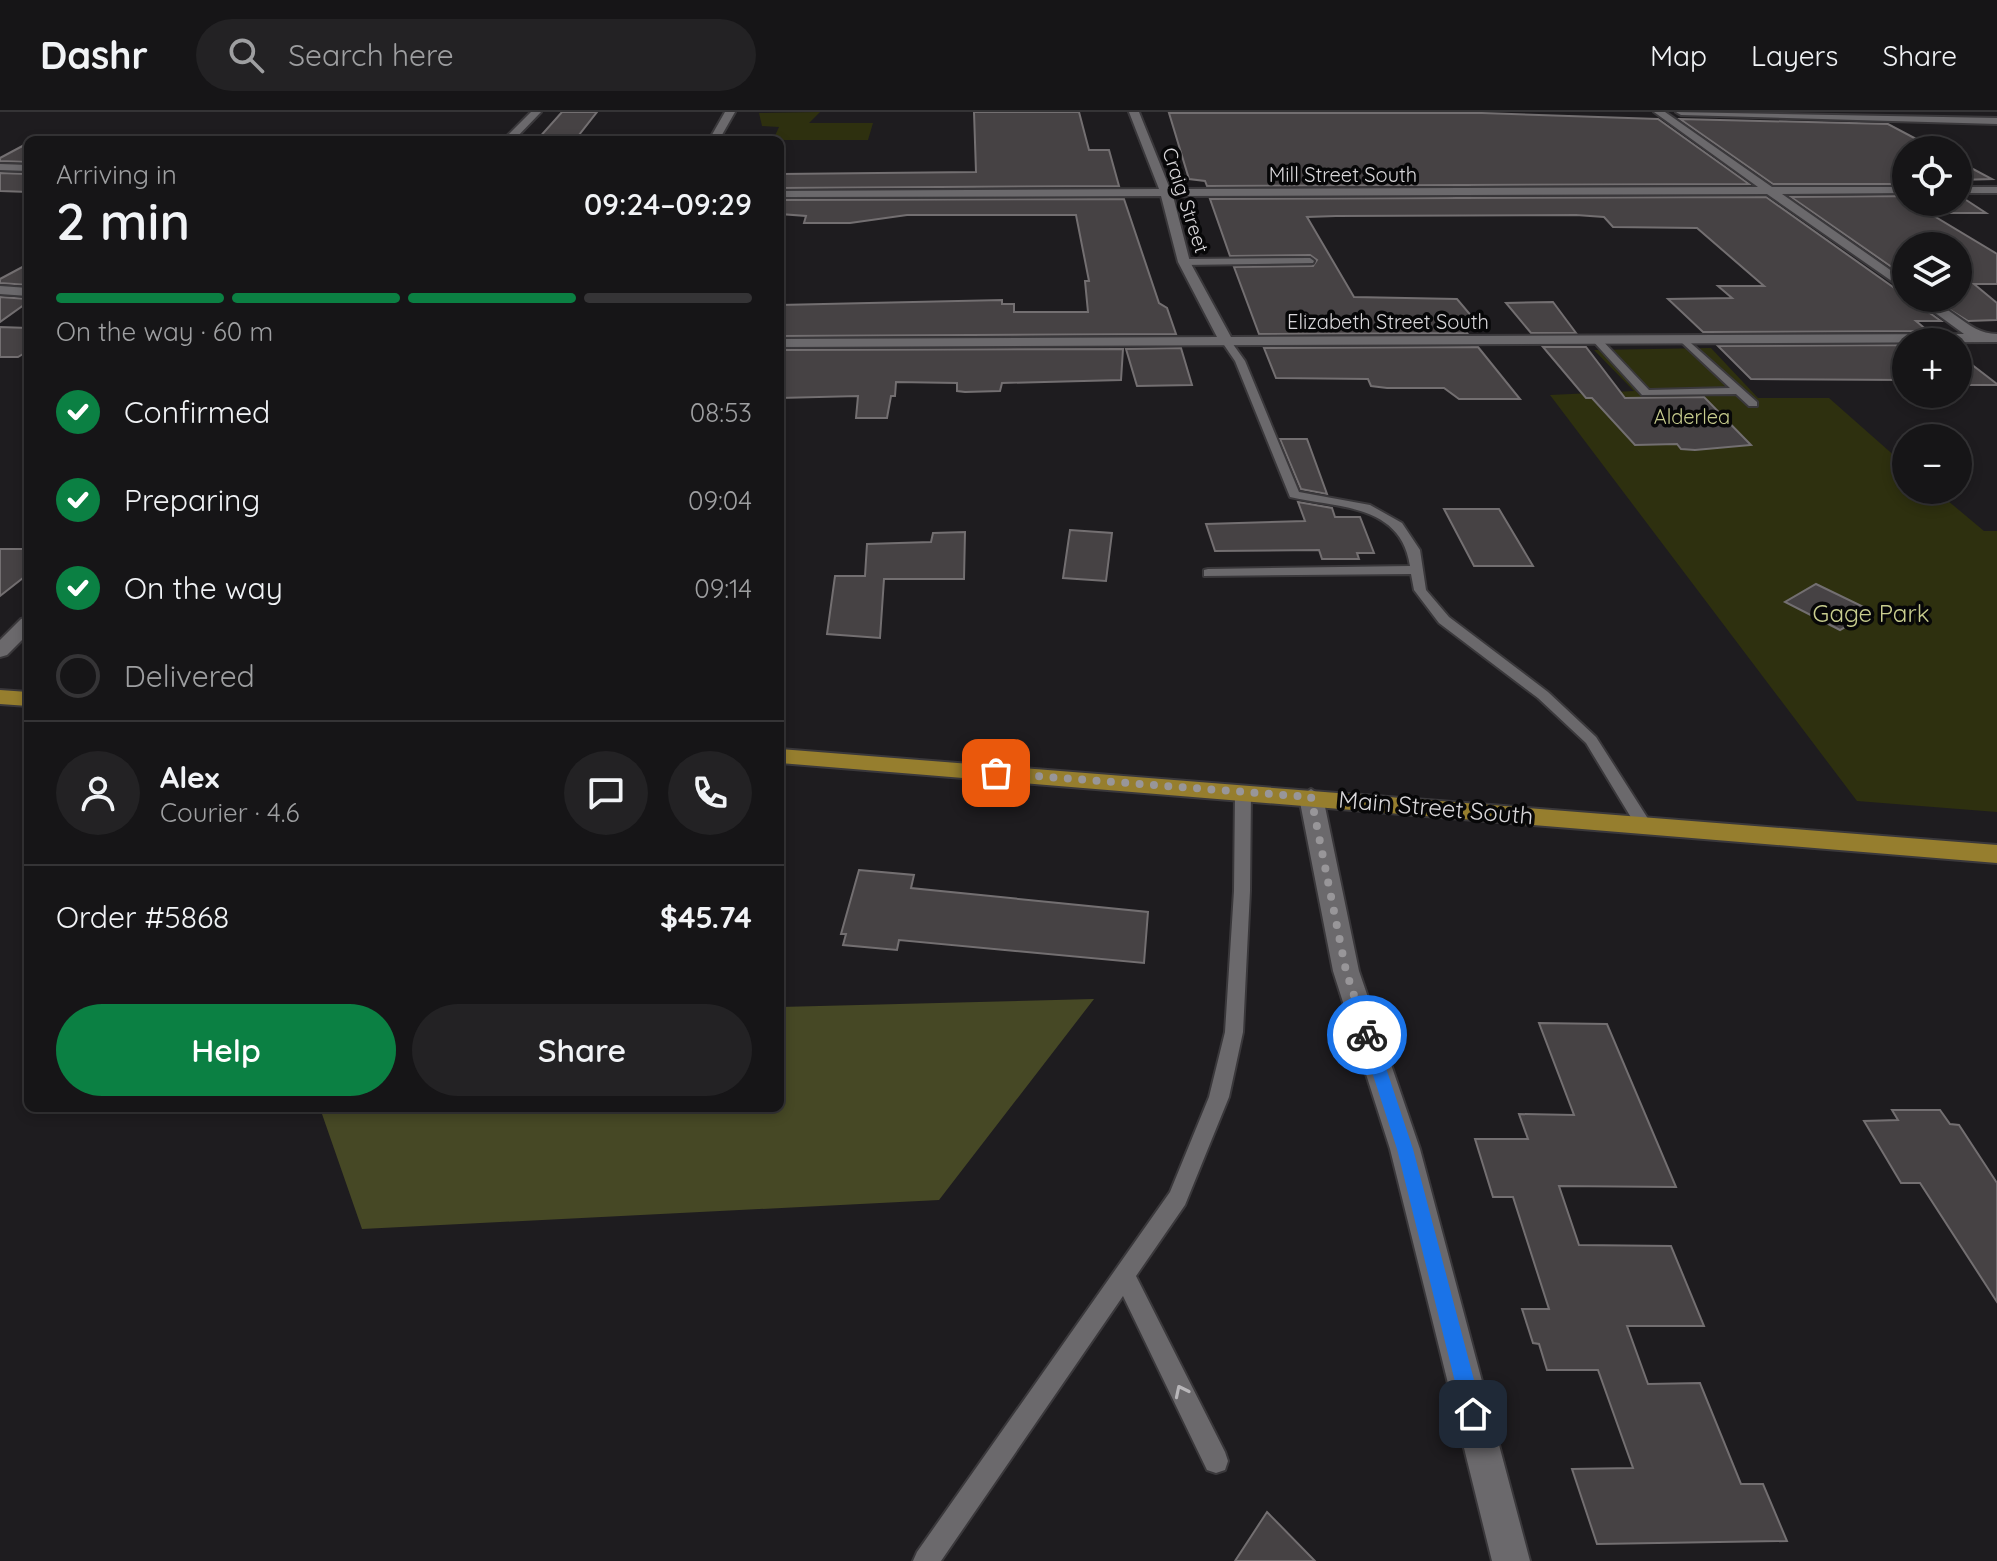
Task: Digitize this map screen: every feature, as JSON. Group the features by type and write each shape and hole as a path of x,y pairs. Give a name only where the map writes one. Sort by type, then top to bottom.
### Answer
{"main road":[{"path":"0,697 24,699"},
{"name":"Main Street South","path":"784,756 1997,854"}],"street":[{"path":"512,136 536,112"},
{"path":"716,136 730,112"},
{"name":"Craig Street","path":"1134,112 1166,192 1184,262 1227,342"},
{"path":"1659,112 1892,277"},
{"path":"1681,112 1997,121"},
{"path":"0,167 24,168"},
{"name":"Mill Street South","path":"784,194 1892,190"},
{"path":"1972,190 1997,190"},
{"path":"1977,190 1997,201"},
{"path":"0,290 24,292"},
{"path":"1942,312 1997,351"},
{"name":"Elizabeth Street South","path":"784,343 1997,338"},
{"path":"0,651 24,627"},
{"path":"1311,797 1346,971 1405,1149 1511,1561"}],"lane":[{"path":"1184,262 1310,261"},
{"path":"1683,339 1753,404"},
{"path":"1597,340 1646,393 1736,391"},
{"path":"1227,342 1240,361 1294,495 1341,500 1384,516 1398,526 1414,550 1420,590 1444,620 1543,695 1591,740 1644,825"},
{"path":"1208,573 1415,570"},
{"path":"926,1561 1178,1198 1219,1097 1234,1032 1242,891 1243,792"},
{"path":"1124,1275 1216,1461"}],"green space":[{"path":"820,112 809,123 873,123 868,140 784,140 784,136 775,136 779,127 762,126 759,113"},
{"name":"Gage Park","path":"1711,348 1758,398 1829,398 1892,454 1892,504 1952,504 1984,531 1997,531 1997,812 1857,801 1550,395 1634,391 1594,350"},
{"path":"1094,999 939,1200 362,1229 323,1112 784,1112 784,1007"}],"building":[{"path":"562,112 597,112 578,136 541,136"},
{"path":"974,112 1079,112 1089,150 1109,150 1119,186 784,188 784,174 976,172"},
{"path":"1169,113 1482,113 1658,119 1749,184 1207,186 1205,181 1189,179"},
{"path":"1680,119 1888,124 1911,136 1892,136 1892,184 1773,184"},
{"path":"43,135 113,135 111,136"},
{"path":"24,145 24,162 0,161 0,158"},
{"path":"1972,168 1992,179 1972,180"},
{"path":"0,173 24,174 24,192 0,191"},
{"path":"1892,196 1892,216 1934,216 1961,232 1892,232 1892,267 1791,197"},
{"path":"1766,197 1892,286 1892,312 1928,312 1941,321 1916,321 1924,328 1892,328 1892,331 1703,332 1668,299 1732,298 1718,286 1764,286 1697,228 1613,227 1604,217 1576,215 1336,216 1307,217 1354,297 1457,299 1474,319 1463,328 1467,333 1259,334 1234,267 1313,266 1317,260 1310,255 1230,256 1210,199"},
{"path":"1124,199 1159,303 1167,308 1176,334 784,336 784,305 1002,300 1002,304 1014,304 1014,312 1088,312 1085,281 1089,281 1076,215 907,215 850,223 804,223 806,216 784,214 784,200"},
{"path":"1972,204 1986,213 1972,213"},
{"path":"1972,239 1997,254 1997,284 1974,284 1997,303 1997,320 1968,321 1954,312 1972,312"},
{"path":"24,266 24,285 0,283 0,279"},
{"path":"0,297 24,299 24,305 0,322"},
{"path":"1553,302 1576,333 1531,333 1506,303"},
{"path":"0,327 24,328 24,353 18,357 0,357"},
{"path":"1892,345 1892,380 1751,379 1718,346"},
{"path":"1478,347 1520,399 1459,399 1444,388 1387,388 1371,386 1368,379 1276,378 1264,348"},
{"path":"1543,347 1586,347 1625,398 1704,397 1751,445 1695,450 1681,449 1677,444 1635,445 1592,398 1586,398"},
{"path":"1181,348 1192,385 1137,386 1126,349"},
{"path":"1123,349 1121,380 1002,383 1000,391 965,392 957,391 957,383 896,382 895,396 891,396 887,418 856,418 858,396 784,398 784,350"},
{"path":"1972,365 1997,384 1972,385"},
{"path":"1280,439 1307,439 1327,494 1301,489"},
{"path":"1298,502 1332,508 1335,517 1360,517 1374,553 1357,553 1359,559 1322,559 1319,550 1215,551 1206,524 1305,521"},
{"path":"1444,509 1499,509 1533,566 1474,566"},
{"path":"1070,530 1112,533 1106,581 1063,578"},
{"path":"965,532 964,579 884,579 880,638 827,634 835,576 865,576 867,544 931,542 933,533"},
{"path":"0,549 24,549 24,577 0,596"},
{"path":"1816,584 1872,611 1840,630 1785,602"},
{"path":"859,870 914,875 911,888 1148,912 1144,963 899,940 897,950 843,945 846,934 841,934"},
{"path":"1539,1023 1607,1024 1676,1187 1559,1186 1579,1245 1671,1246 1704,1326 1627,1326 1648,1384 1700,1383 1741,1484 1763,1484 1787,1541 1597,1544 1572,1469 1633,1468 1598,1370 1547,1370 1539,1344 1533,1343 1522,1309 1549,1309 1513,1197 1493,1197 1475,1139 1528,1139 1519,1114 1574,1115"},
{"path":"1892,1110 1940,1110 1950,1124 1959,1125 1997,1183 1997,1302 1920,1183 1901,1183 1864,1121 1898,1120"},
{"path":"1267,1512 1315,1561 1235,1561"}],"way so far":[{"path":"996,773 1311,797 1346,971 1367,1035"}],"route":[{"path":"1367,1035 1405,1149 1473,1414"}],"park label":[{"name":"Alderlea","path":"1692,416"}]}
